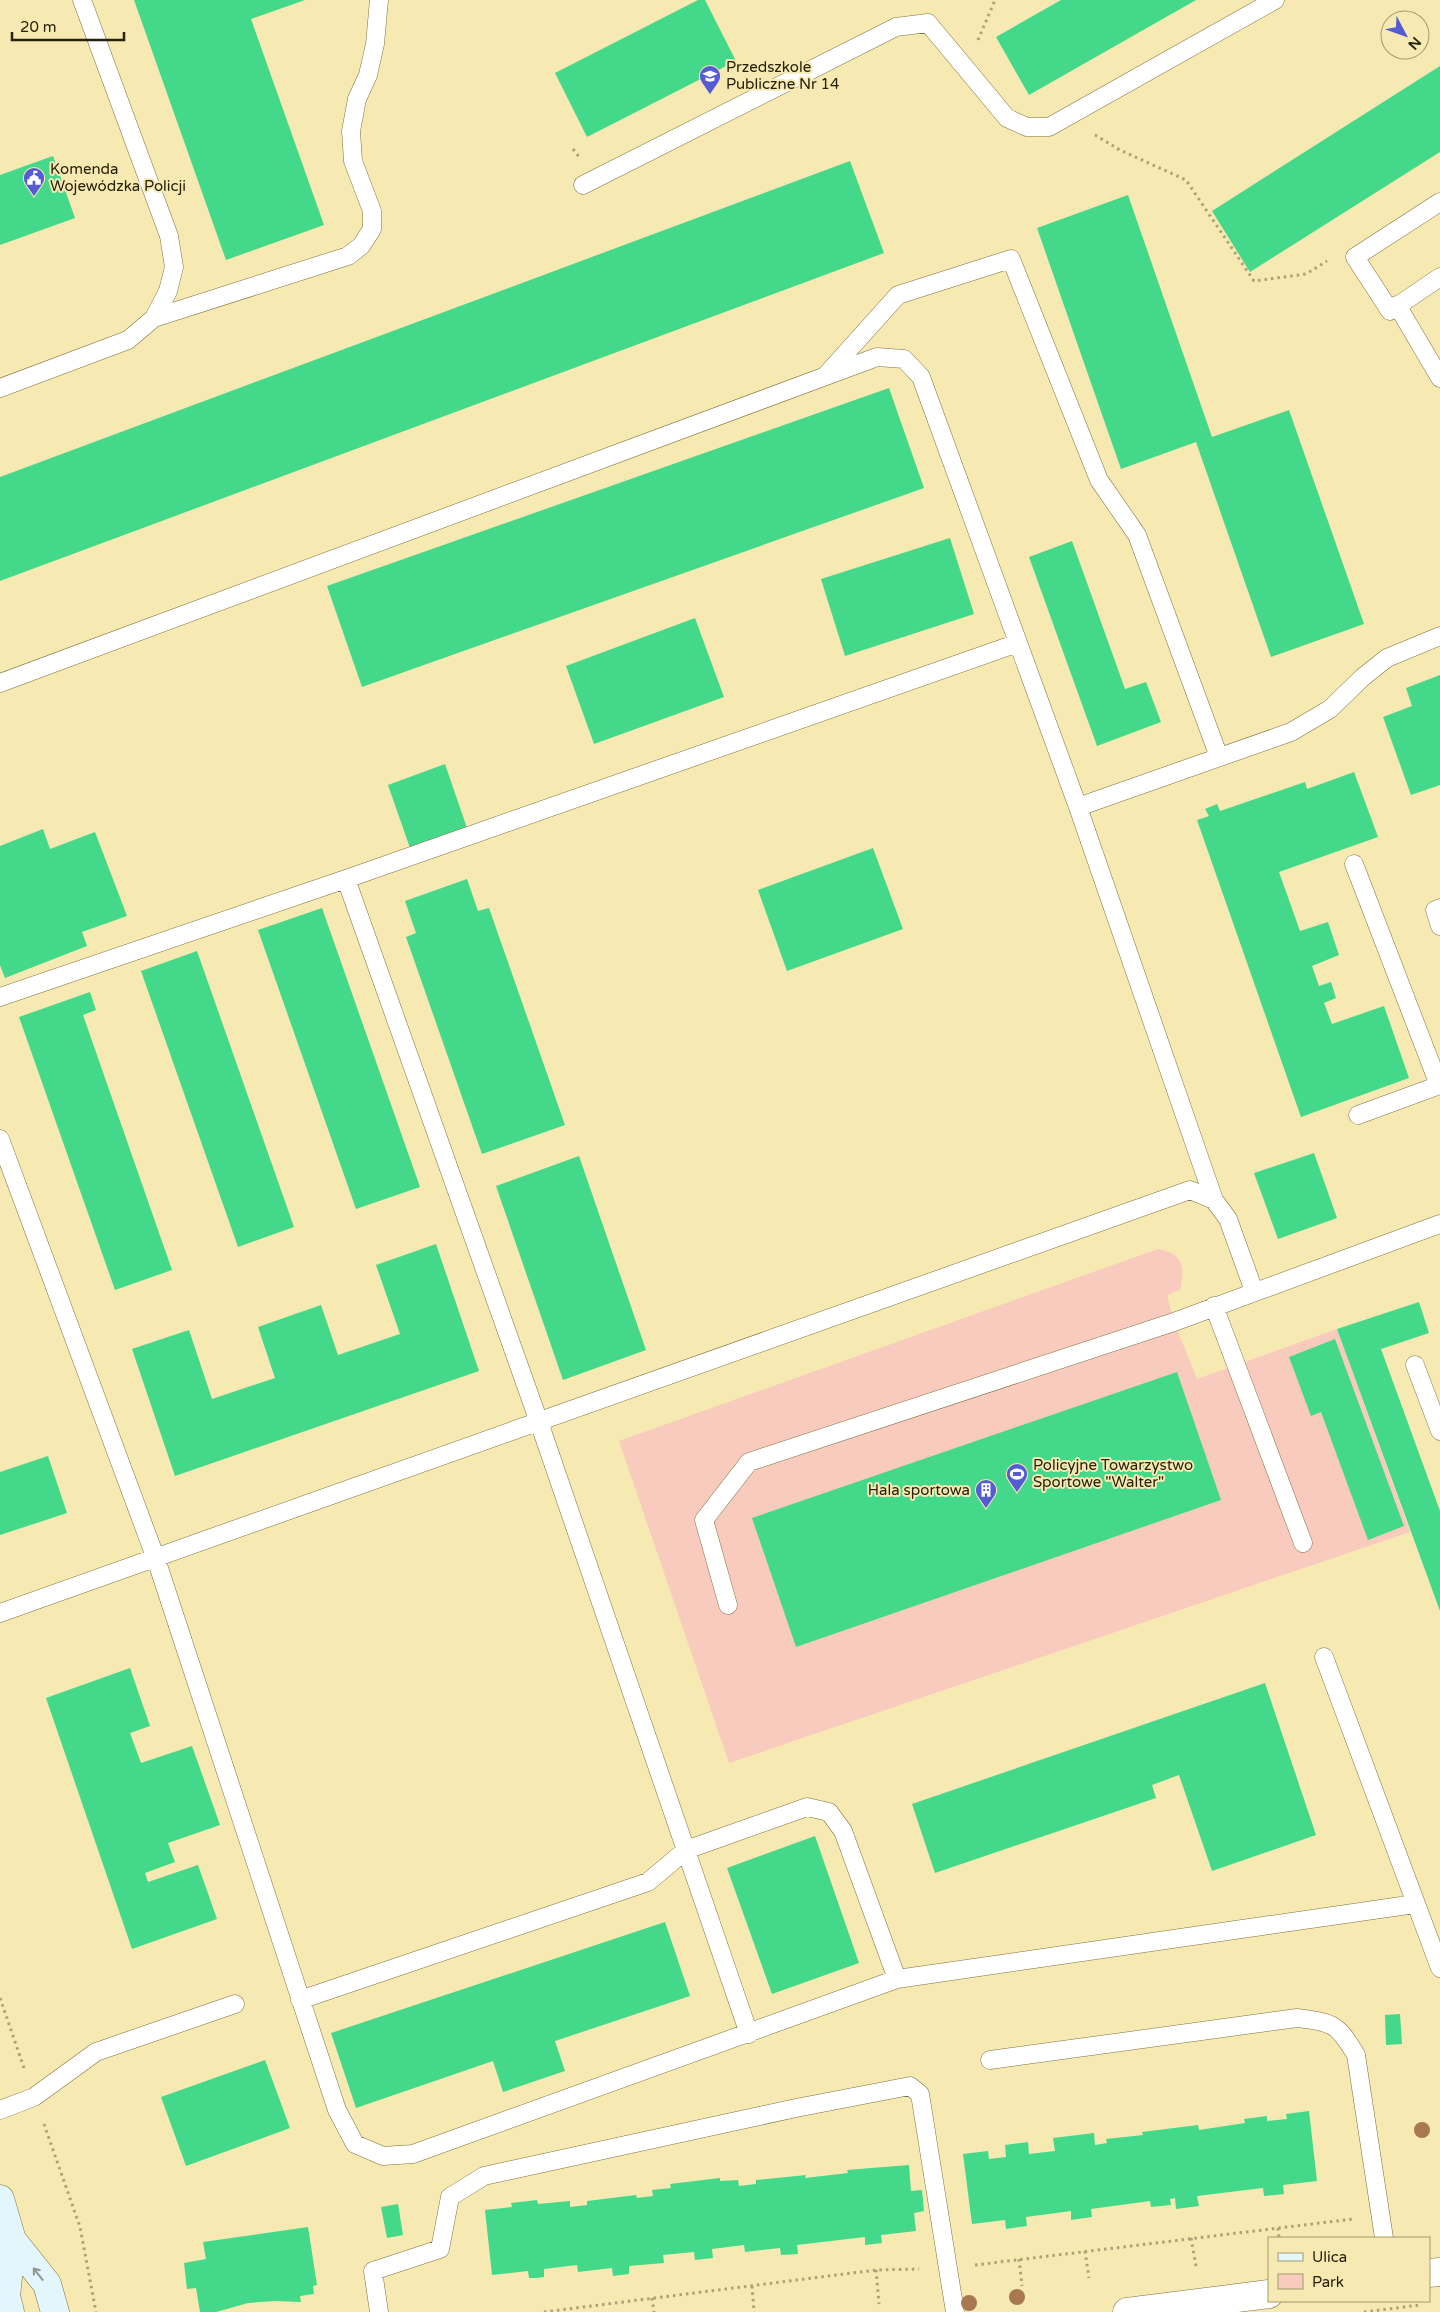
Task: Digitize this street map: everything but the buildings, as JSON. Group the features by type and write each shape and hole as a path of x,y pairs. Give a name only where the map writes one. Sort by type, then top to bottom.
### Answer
{"main road":[{"path":"0,2199 12,2240 46,2284 55,2312"},
{"path":"10,2312 6,2296 12,2240"}],"street":[{"path":"1126,2312 1268,2294"}],"lane":[{"path":"0,388 128,340 154,318 168,291 174,267 169,236 82,0"},
{"path":"154,318 348,256 361,246 372,229 372,211 353,161 351,131 357,99 368,75 375,44 379,0"},
{"path":"583,185 896,27 928,23 1007,118 1027,127 1049,127 1274,0"},
{"path":"1440,202 1355,257 1390,310 1440,277"},
{"path":"825,376 898,294 1011,259 1099,480 1138,535 1219,757"},
{"path":"1397,306 1440,378"},
{"path":"0,684 877,357 904,359 921,377 1078,807 1214,1200 1228,1219 1254,1291"},
{"path":"1078,807 1291,732 1330,709 1363,677 1387,658 1440,636"},
{"path":"0,997 1018,643"},
{"path":"1354,864 1439,1085 1358,1115"},
{"path":"346,878 539,1422 749,2034"},
{"path":"1440,908 1434,910 1440,926"},
{"path":"0,1139 156,1559 337,2110 355,2144 383,2156 413,2154 897,1979 1415,1904"},
{"path":"0,1613 156,1559 1162,1198 1190,1190 1214,1200"},
{"path":"728,1605 704,1520 749,1462 1214,1306 1440,1224"},
{"path":"1214,1306 1303,1543"},
{"path":"1415,1365 1440,1431"},
{"path":"1324,1657 1440,1968"},
{"path":"300,2000 648,1882 686,1850 807,1807 829,1812 842,1831 897,1979"},
{"path":"0,2110 34,2097 96,2052 235,2004"},
{"path":"990,2060 1297,2018 1322,2021 1341,2030 1356,2055 1384,2237"},
{"path":"379,2312 373,2271 440,2249 450,2196 484,2176 796,2108 910,2086 920,2094 955,2312"}],"path":[{"path":"966,68 995,0"},
{"path":"1066,118 1120,150 1186,180 1254,281 1306,274 1331,258"},
{"path":"0,1998 80,2227 96,2312"},
{"path":"1278,2228 1279,2237"},
{"path":"1191,2238 1196,2266"},
{"path":"1085,2251 1089,2278"},
{"path":"1019,2259 1022,2286"},
{"path":"876,2270 879,2304"},
{"path":"752,2286 754,2312"},
{"path":"652,2298 654,2312"},
{"path":"1364,2312 1426,2304"}],"green space":[{"name":"Policyjne Towarzystwo Sportowe \"Walter\"","path":"1158,1249 1173,1254 1181,1262 1180,1290 1167,1295 1174,1322 1197,1379 1337,1329 1410,1532 729,1763 619,1441"}],"place":[{"name":"Przedszkole Publiczne Nr 14","path":"710,95"},
{"name":"Komenda Wojewódzka Policji","path":"34,197"},
{"name":"Policyjne Towarzystwo Sportowe \"Walter\"","path":"1017,1493"},
{"name":"Hala sportowa","path":"986,1509"}]}
